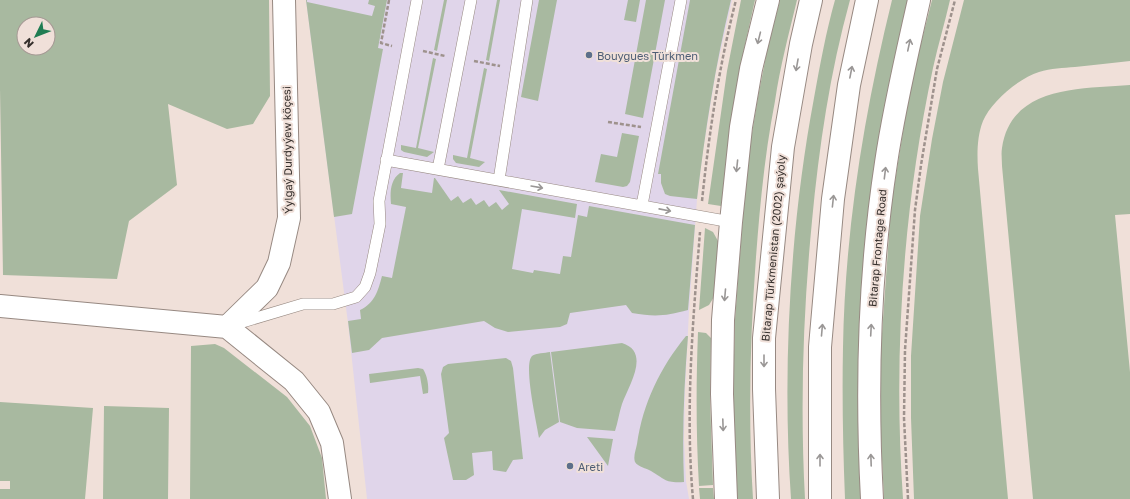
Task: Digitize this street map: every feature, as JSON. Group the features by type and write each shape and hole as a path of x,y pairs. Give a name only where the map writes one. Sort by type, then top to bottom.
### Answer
{"street":[{"name":"Ýylgaý Durdyýew köçesi","path":"227,327 267,288 279,263 289,218 284,0"},
{"path":"726,499 722,394 723,320 731,222 741,127 751,69 768,0"},
{"name":"Bitarap Türkmenistan (2002) şaýoly","path":"768,499 764,389 764,338 783,146 801,44 811,0"},
{"path":"820,499 820,347 833,200 849,85 867,0"},
{"name":"Bitarap Frontage Road","path":"872,499 870,348 874,273 886,163 895,111 919,0"},
{"path":"0,306 227,327 294,381 319,412 332,442 340,499"}],"lane":[{"path":"227,327 303,304 332,304 356,297 365,287 380,224 379,201 417,0"},
{"path":"438,169 471,0"},
{"path":"499,180 527,0"},
{"path":"642,205 681,0"},
{"path":"386,160 731,222"}],"path":[{"path":"389,0 381,44 516,69"},
{"path":"693,499 689,448 690,396 701,216 708,147 720,72 736,0"},
{"path":"908,499 904,418 905,350 915,210 922,157 938,69 955,0"},
{"path":"608,122 640,127"}],"shaded area":[{"path":"306,0 732,0 716,71 703,150 697,199 685,391 684,439 686,481 689,499 367,499 348,323"}],"green space":[{"path":"0,0 269,0 270,96 253,124 227,129 168,104 177,185 129,221 117,279 3,275"},
{"path":"306,0 307,2 372,16 375,6 368,4 369,0 387,0 378,48 383,49 352,214 334,217"},
{"path":"444,0 447,0 437,51 434,50"},
{"path":"497,0 500,0 489,61 486,60"},
{"path":"539,0 557,0 538,101 521,97"},
{"path":"628,0 640,0 636,22 624,20"},
{"path":"646,0 665,0 643,118 625,114"},
{"path":"690,0 731,0 711,99 697,199 670,196 665,194 661,183 661,174 658,174"},
{"path":"741,0 755,0 739,72 721,206 708,204 727,71"},
{"path":"780,0 797,0 782,63 771,120 759,217 750,378 751,469 753,499 737,499 733,392 735,319 747,163 768,46"},
{"path":"835,0 850,0 826,110 812,221 806,290 803,360 803,464 805,499 791,499 787,400 790,298 794,247 799,196 814,98"},
{"path":"892,0 910,0 861,499 845,499 843,366 845,303 852,216 873,85"},
{"path":"932,0 950,0 933,68 923,121 914,174 908,228 903,282 899,391 903,499 884,499 880,419 881,348 891,206 906,113 916,63"},
{"path":"964,0 1130,0 1130,61 1052,69 1031,75 1006,92 992,106 983,121 979,139 978,169 1008,499 914,499 911,418 911,356 920,216 943,82"},
{"path":"433,58 436,59 418,148 434,152 427,157 404,152 401,150 401,145 416,148"},
{"path":"484,68 487,69 470,158 485,162 479,167 456,163 453,159 453,155 467,158"},
{"path":"1130,85 1130,214 1115,215 1130,372 1130,499 1033,499 1002,166 1002,148 1008,127 1019,112 1034,101 1051,94 1071,90"},
{"path":"622,133 639,136 630,182 627,186 623,187 595,182 601,154 617,157"},
{"path":"400,173 403,173 401,188 432,193 435,178 451,201 458,196 463,203 471,198 476,205 484,200 489,207 496,202 502,210 509,204 499,190 577,204 575,218 522,209 512,269 533,273 534,270 560,274 563,256 571,257 578,215 587,217 589,206 695,225 688,310 667,315 647,315 632,313 626,305 570,313 567,324 560,327 508,332 495,328 484,321 382,338 369,350 352,353 348,321 361,319 360,310 369,304 375,296 382,276 392,278 406,207 391,204 392,183"},
{"path":"705,228 713,232 718,241 714,297 709,305 699,310"},
{"path":"698,332 706,333 711,338 710,398 713,485 699,486 697,448"},
{"path":"686,336 688,336 685,373 683,445 684,482 673,482 666,480 638,465 634,460 634,455 648,400 668,361"},
{"path":"622,343 631,347 637,361 636,370 622,404 615,431 577,428 560,422 551,352"},
{"path":"215,344 224,348 287,397 310,426 322,458 326,499 190,499 191,346"},
{"path":"550,352 559,422 545,430 539,438 530,382 530,362 532,356 534,355"},
{"path":"506,358 511,361 513,368 523,459 513,460 506,472 493,470 492,451 472,453 474,475 466,480 453,480 444,438 449,433 441,374 443,367 448,364"},
{"path":"418,368 423,369 426,374 428,393 423,394 420,376 370,383 369,374"},
{"path":"0,402 93,408 85,499 0,499 0,489 10,489 10,481 0,481"},
{"path":"104,406 169,408 168,499 103,499"},
{"path":"587,437 613,439 608,466"},
{"path":"699,488 713,488 714,499 700,499"}],"place":[{"name":"Bouygues Türkmen","path":"589,55"},
{"name":"Areti","path":"570,466"}]}
